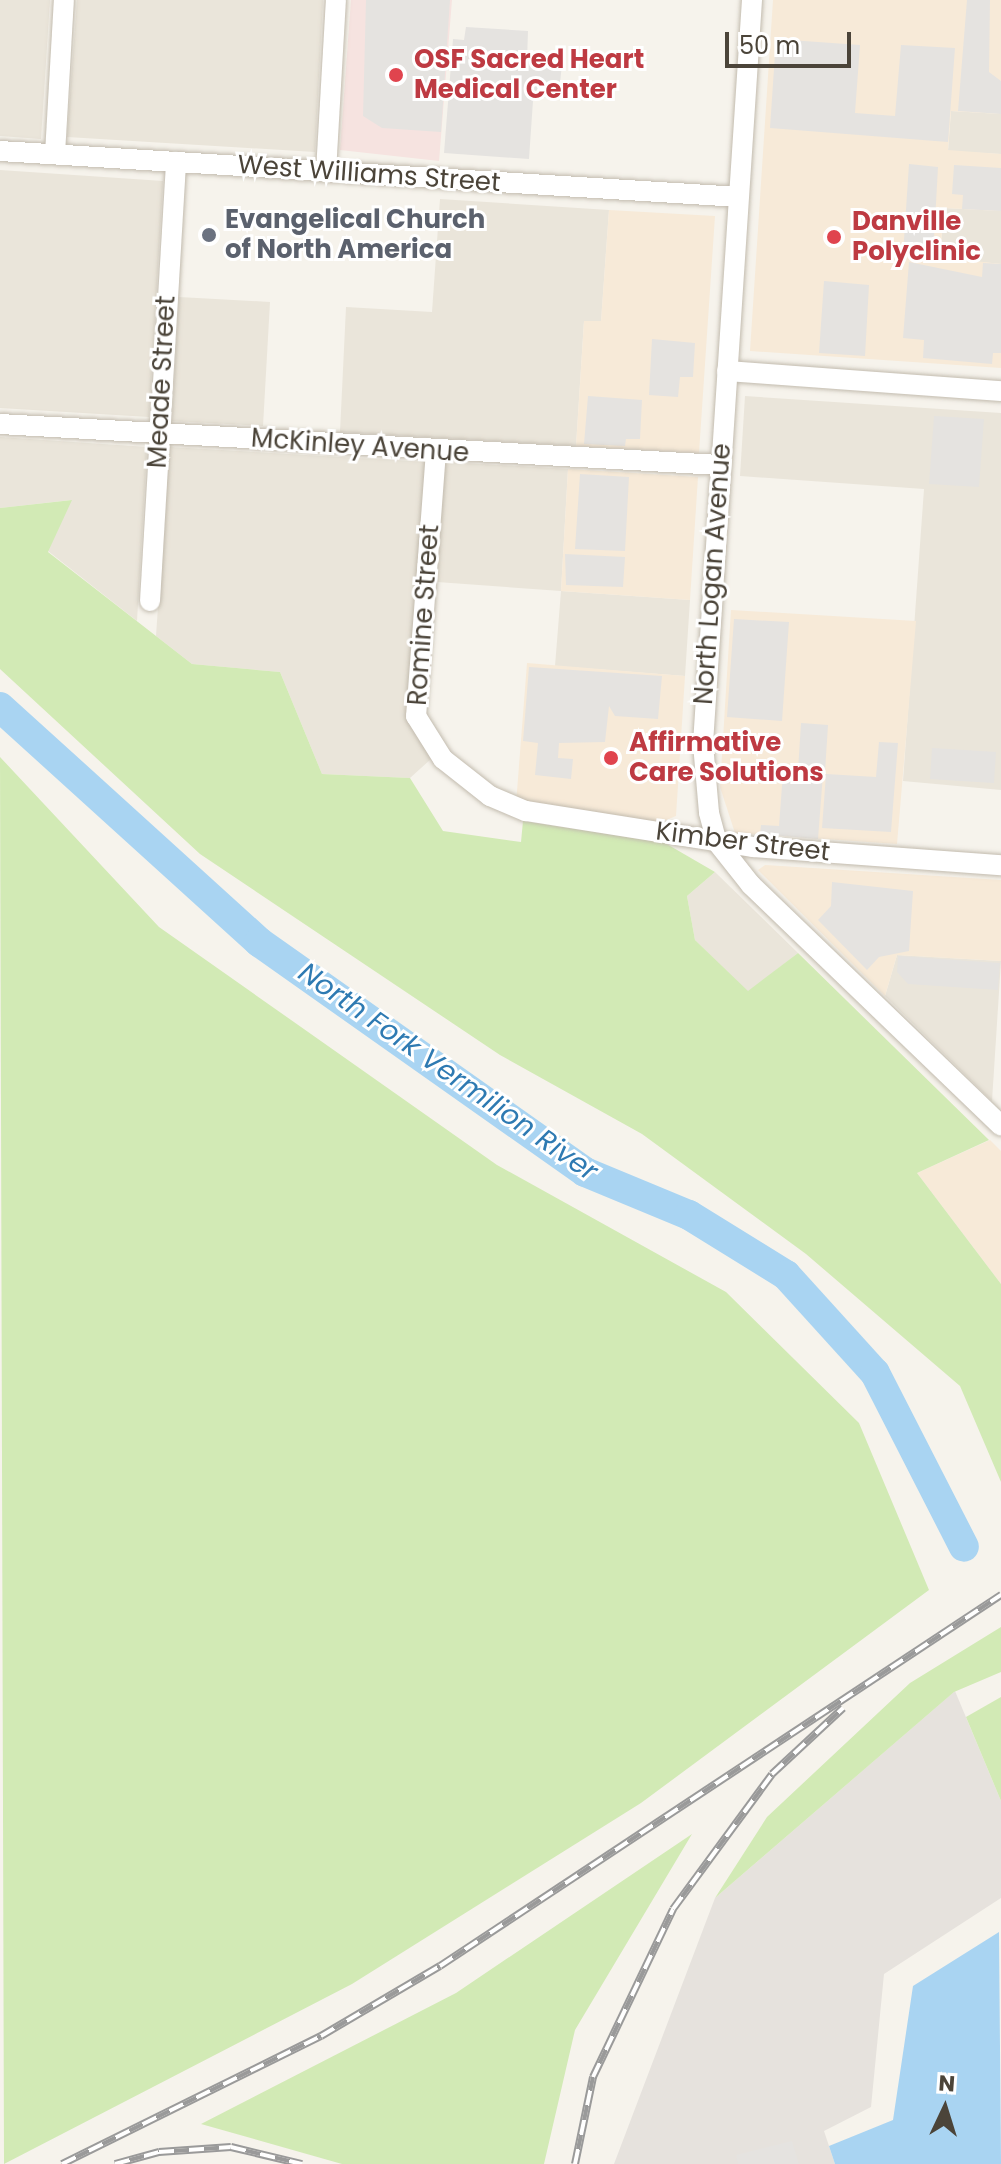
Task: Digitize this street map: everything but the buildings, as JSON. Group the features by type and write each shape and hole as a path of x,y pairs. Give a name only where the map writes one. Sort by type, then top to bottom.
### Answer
{"street":[{"path":"55,154 64,0"},
{"path":"326,172 336,0"},
{"name":"North Logan Avenue","path":"752,0 702,762 717,842 751,885 1001,1126"},
{"name":"West Williams Street","path":"0,151 739,197"},
{"name":"Meade Street","path":"150,601 176,162"},
{"path":"727,371 1001,391"},
{"name":"McKinley Avenue","path":"0,424 720,465"},
{"name":"Romine Street","path":"436,451 416,716 443,759 490,796"},
{"name":"Kimber Street","path":"490,796 526,811 717,842 1001,865"}],"shaded area":[{"path":"0,0 50,0 41,139 0,136"},
{"path":"77,0 323,0 315,152 67,137"},
{"name":"OSF Sacred Heart Medical Center","path":"351,0 452,0 439,161 340,150"},
{"name":"OSF Sacred Heart Medical Center","path":"366,0 450,0 441,132 382,128 363,116"},
{"path":"773,0 1001,0 1001,114 951,111 948,150 1001,154 1001,211 944,208 940,257 1001,264 1001,368 750,351"},
{"path":"967,0 990,0 989,72 1001,81 1001,114 958,111"},
{"path":"466,27 528,31 527,61 562,64 559,93 533,101 529,159 444,153 453,39 464,40"},
{"path":"776,39 860,45 855,113 895,116 901,45 955,48 948,142 770,128"},
{"path":"951,111 1001,114 1001,154 948,151"},
{"path":"909,164 938,167 933,257 903,255"},
{"path":"954,165 1001,168 1001,211 962,209 963,195 952,194"},
{"path":"0,170 163,181 149,417 0,408"},
{"path":"440,199 609,210 601,322 584,321 576,446 340,432 346,307 432,312"},
{"path":"944,208 1001,211 1001,264 940,258"},
{"path":"609,210 715,216 699,453 576,446 584,321 601,321"},
{"path":"909,262 982,277 983,263 1001,264 1001,353 993,353 992,364 923,358 924,340 903,338"},
{"path":"824,281 869,285 865,356 819,353"},
{"path":"179,297 270,302 263,426 172,421"},
{"path":"652,339 695,343 693,377 680,377 678,397 649,395"},
{"path":"588,396 642,400 640,439 626,439 625,446 584,444"},
{"path":"745,396 1001,413 1001,790 903,781 924,489 740,476"},
{"path":"934,416 984,419 979,487 929,484"},
{"path":"0,437 147,447 137,621 48,551 71,500 0,508"},
{"path":"169,447 427,462 407,718 431,759 410,778 322,774 280,672 192,664 156,636"},
{"path":"445,462 568,469 561,591 437,582"},
{"path":"568,469 698,477 690,600 561,591"},
{"path":"580,474 629,477 625,551 575,549"},
{"path":"565,554 625,557 623,587 566,585"},
{"path":"561,591 690,600 685,676 555,666"},
{"path":"731,610 916,621 897,844 735,833 720,787"},
{"path":"734,619 789,622 782,721 727,717"},
{"path":"527,663 685,676 676,816 657,824 516,804"},
{"path":"529,667 662,676 658,719 615,716 609,706 605,742 559,743 558,758 573,759 571,779 535,775 538,743 523,741"},
{"path":"801,723 828,725 825,772 798,771"},
{"path":"879,742 898,743 891,832 822,828 826,774 876,777"},
{"path":"932,748 996,752 994,783 930,779"},
{"path":"783,772 823,774 818,839 760,834 761,825 779,826"},
{"path":"765,865 1001,880 1001,961 897,955 885,996 758,870"},
{"path":"715,872 798,953 748,992 695,940 687,896"},
{"path":"832,882 913,891 909,951 879,957 867,970 818,920 831,906"},
{"path":"897,955 1001,961 992,1101 885,996"},
{"path":"898,956 1000,963 998,990 908,984 897,972"},
{"path":"990,1140 1001,1151 1001,1284 917,1173"},
{"path":"955,1691 1001,1801 1001,1898 884,1974 871,2107 824,2131 835,2164 614,2164 715,1898"},
{"path":"792,2141 799,2164 738,2164 736,2155"}],"green space":[{"path":"72,500 48,552 192,664 280,672 322,774 410,778 443,831 521,842 523,821 665,843 715,872 687,896 695,940 748,991 798,953 989,1140 917,1173 1001,1284 1001,1482 960,1386 806,1254 642,1134 500,1055 200,854 0,669 0,508"},
{"path":"0,757 159,927 497,1165 726,1292 859,1423 929,1590 641,1803 352,1984 4,2164"},
{"path":"1001,1627 1001,1672 954,1692 715,1898 767,1817 910,1683"},
{"path":"1001,1697 1001,1801 966,1717"},
{"path":"692,1834 575,2030 544,2164 342,2164 201,2124 456,1993"}],"water":[{"path":"999,1932 1001,2164 835,2164 829,2146 893,2120 913,1986"}],"waterway":[{"name":"North Fork Vermilion River","path":"0,707 259,942 585,1172 689,1215 786,1275 875,1373 964,1547"}],"railway":[{"path":"62,2164 321,2036 440,1966 1001,1595"},
{"path":"575,2164 593,2077 673,1909 772,1774 843,1708"},
{"path":"115,2164 159,2152 231,2147 302,2164"}],"place":[{"name":"OSF Sacred Heart Medical Center","path":"396,75"},
{"name":"Evangelical Church of North America","path":"209,235"},
{"name":"Danville Polyclinic","path":"834,237"},
{"name":"Affirmative Care Solutions","path":"611,758"}]}
